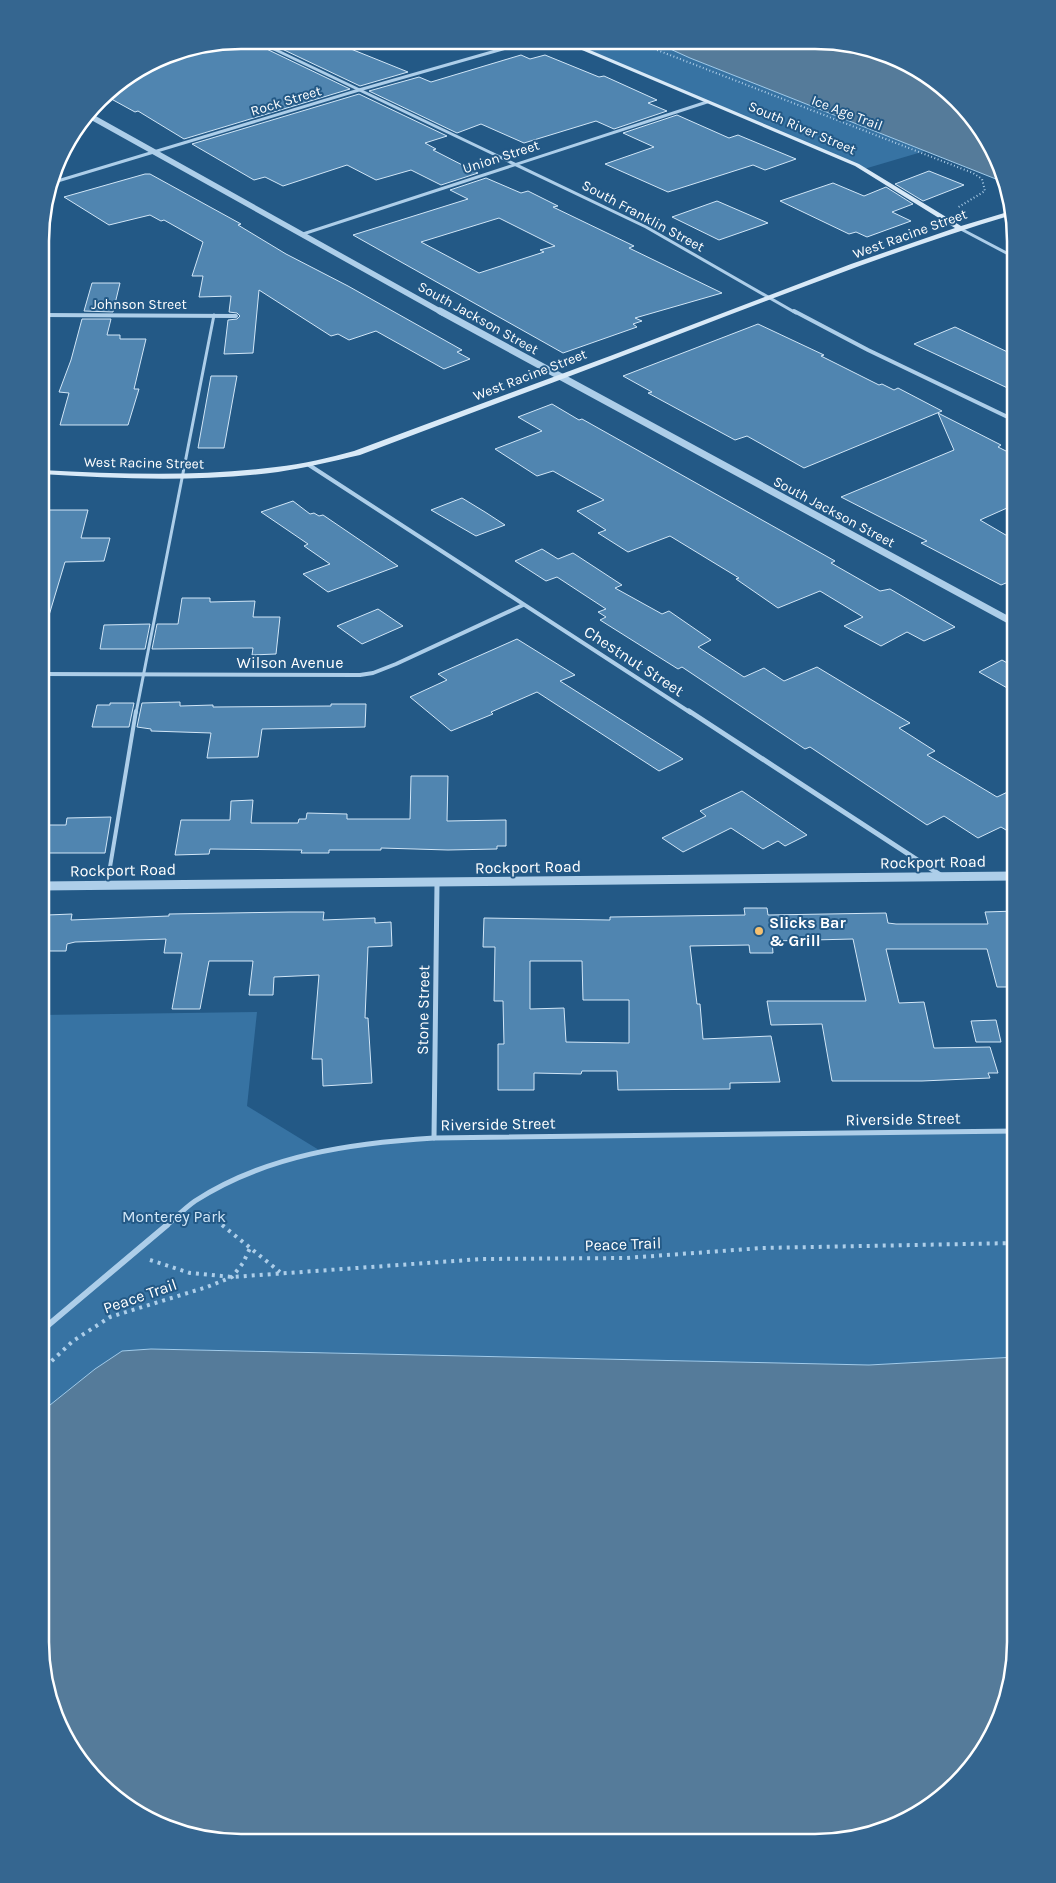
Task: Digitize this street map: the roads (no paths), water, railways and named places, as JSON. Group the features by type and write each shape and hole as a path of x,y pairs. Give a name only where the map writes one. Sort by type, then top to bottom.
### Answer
{"main road":[{"name":"South River Street","path":"582,49 857,165 959,228"},
{"name":"West Racine Street","path":"49,472 180,477 247,475 309,465 357,453 768,298 959,228 1006,215"}],"street":[{"name":"South Franklin Street","path":"274,49 646,227 768,298 868,350 1007,417"},
{"name":"Rock Street","path":"59,180 502,49"},
{"name":"Union Street","path":"303,234 707,102"},
{"name":"South Jackson Street","path":"92,118 560,378 1007,619"},
{"name":"South River Street","path":"959,228 1007,253"},
{"name":"Johnson Street","path":"49,315 236,316"},
{"name":"Chestnut Street","path":"309,465 945,877"},
{"name":"Wilson Avenue","path":"49,674 345,675 373,672 523,605"},
{"name":"Rockport Road","path":"49,886 1007,876"},
{"name":"Stone Street","path":"434,1138 437,883"},
{"name":"Riverside Street","path":"49,1324 194,1202 259,1170 319,1150 374,1142 434,1138 1007,1131"}],"lane":[{"path":"107,885 143,673 180,477 214,315"}],"place":[{"name":"Slicks Bar & Grill","path":"759,931"}],"park label":[{"name":"Monterey Park","path":"174,1216"}]}
